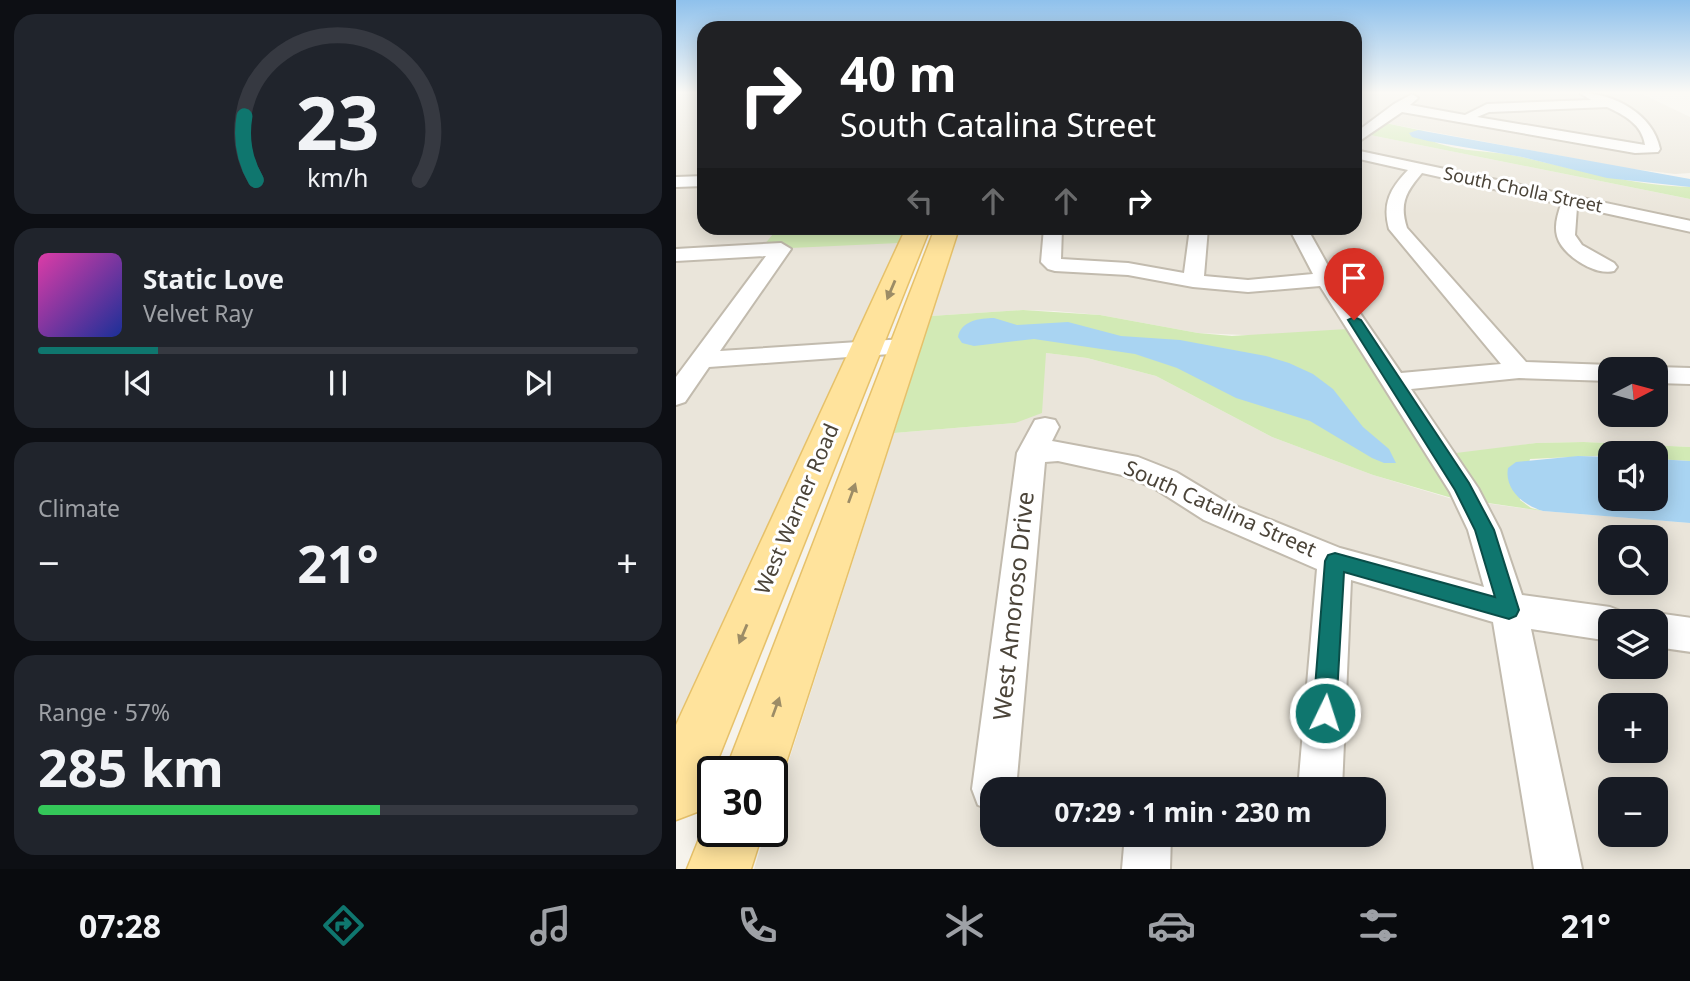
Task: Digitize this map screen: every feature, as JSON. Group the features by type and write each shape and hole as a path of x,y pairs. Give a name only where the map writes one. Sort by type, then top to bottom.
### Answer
{"main road":[{"name":"West Warner Road","path":"759,756 885,348 916,235"},
{"name":"West Warner Road","path":"676,791 885,348 943,235"},
{"path":"719,869 727,847"}],"street":[{"path":"1551,134 1653,149 1650,134"},
{"name":"South Cholla Street","path":"1362,156 1690,227"},
{"path":"1418,168 1394,196 1392,211 1398,229 1519,370"},
{"path":"676,182 697,181"},
{"path":"1571,200 1562,224 1567,240 1580,254 1607,267"},
{"path":"1053,235 1051,262 1055,265 1128,269 1193,281 1248,286 1327,279"},
{"path":"1193,281 1198,261 1199,235"},
{"path":"1302,235 1327,279 1463,488 1484,530 1509,610 1558,869"},
{"path":"676,254 781,249 676,396"},
{"path":"702,360 885,348"},
{"path":"1396,383 1519,370 1598,373"},
{"path":"1668,375 1690,376"},
{"name":"South Catalina Street","path":"1038,440 1058,451 1128,465 1165,480 1215,511 1335,561 1509,610 1598,622"},
{"name":"West Amoroso Drive","path":"996,777 1038,440"},
{"path":"1321,777 1335,561"},
{"path":"1668,632 1690,635"},
{"path":"1146,869 1147,847"}],"shaded area":[{"path":"676,134 697,134 697,178 676,179"},
{"path":"1362,134 1372,134 1370,135 1690,199 1690,447 1668,446 1668,441 1536,443 1430,458 1267,336 1198,333 1100,315 1023,310 931,316 958,235 1362,235"},
{"path":"1441,134 1690,134 1690,173 1675,174 1625,168"},
{"path":"697,183 697,235 903,235 676,731 676,184"},
{"path":"1046,353 1087,358 1156,376 1272,437 1373,475 1449,498 1543,511 1690,523 1690,869 754,869 761,847 788,847 788,763 894,433 1015,423"}],"green space":[{"path":"1419,134 1439,144 1466,150 1522,157 1626,180 1690,187 1690,199 1370,135"},
{"path":"772,235 903,235 899,243 791,248 764,245"},
{"path":"1023,310 1100,315 1198,333 1232,336 1347,329 1430,458 1452,498 1373,475 1272,437 1156,376 1087,358 1046,353 1042,413 1015,423 894,433 931,316"},
{"path":"1536,443 1598,443 1598,456 1530,459 1520,500 1531,508 1543,511 1488,503 1456,453"},
{"path":"1668,446 1690,447 1691,461 1668,460"}],"water":[{"path":"1409,134 1438,134 1690,179 1690,187 1607,178 1522,157 1412,137"},
{"path":"994,318 1017,325 1068,322 1121,336 1180,340 1266,356 1289,363 1313,374 1333,389 1363,427 1389,449 1396,463 1384,463 1372,458 1310,421 1236,398 1177,368 1135,354 1034,339 974,346 962,343 958,337 967,324"},
{"path":"1598,457 1598,511 1668,511 1668,460 1690,461 1690,523 1543,511 1523,501 1512,490 1508,468 1516,462"}],"route":[{"path":"1325,713 1335,561 1509,610 1484,530 1463,488 1354,320"}]}
